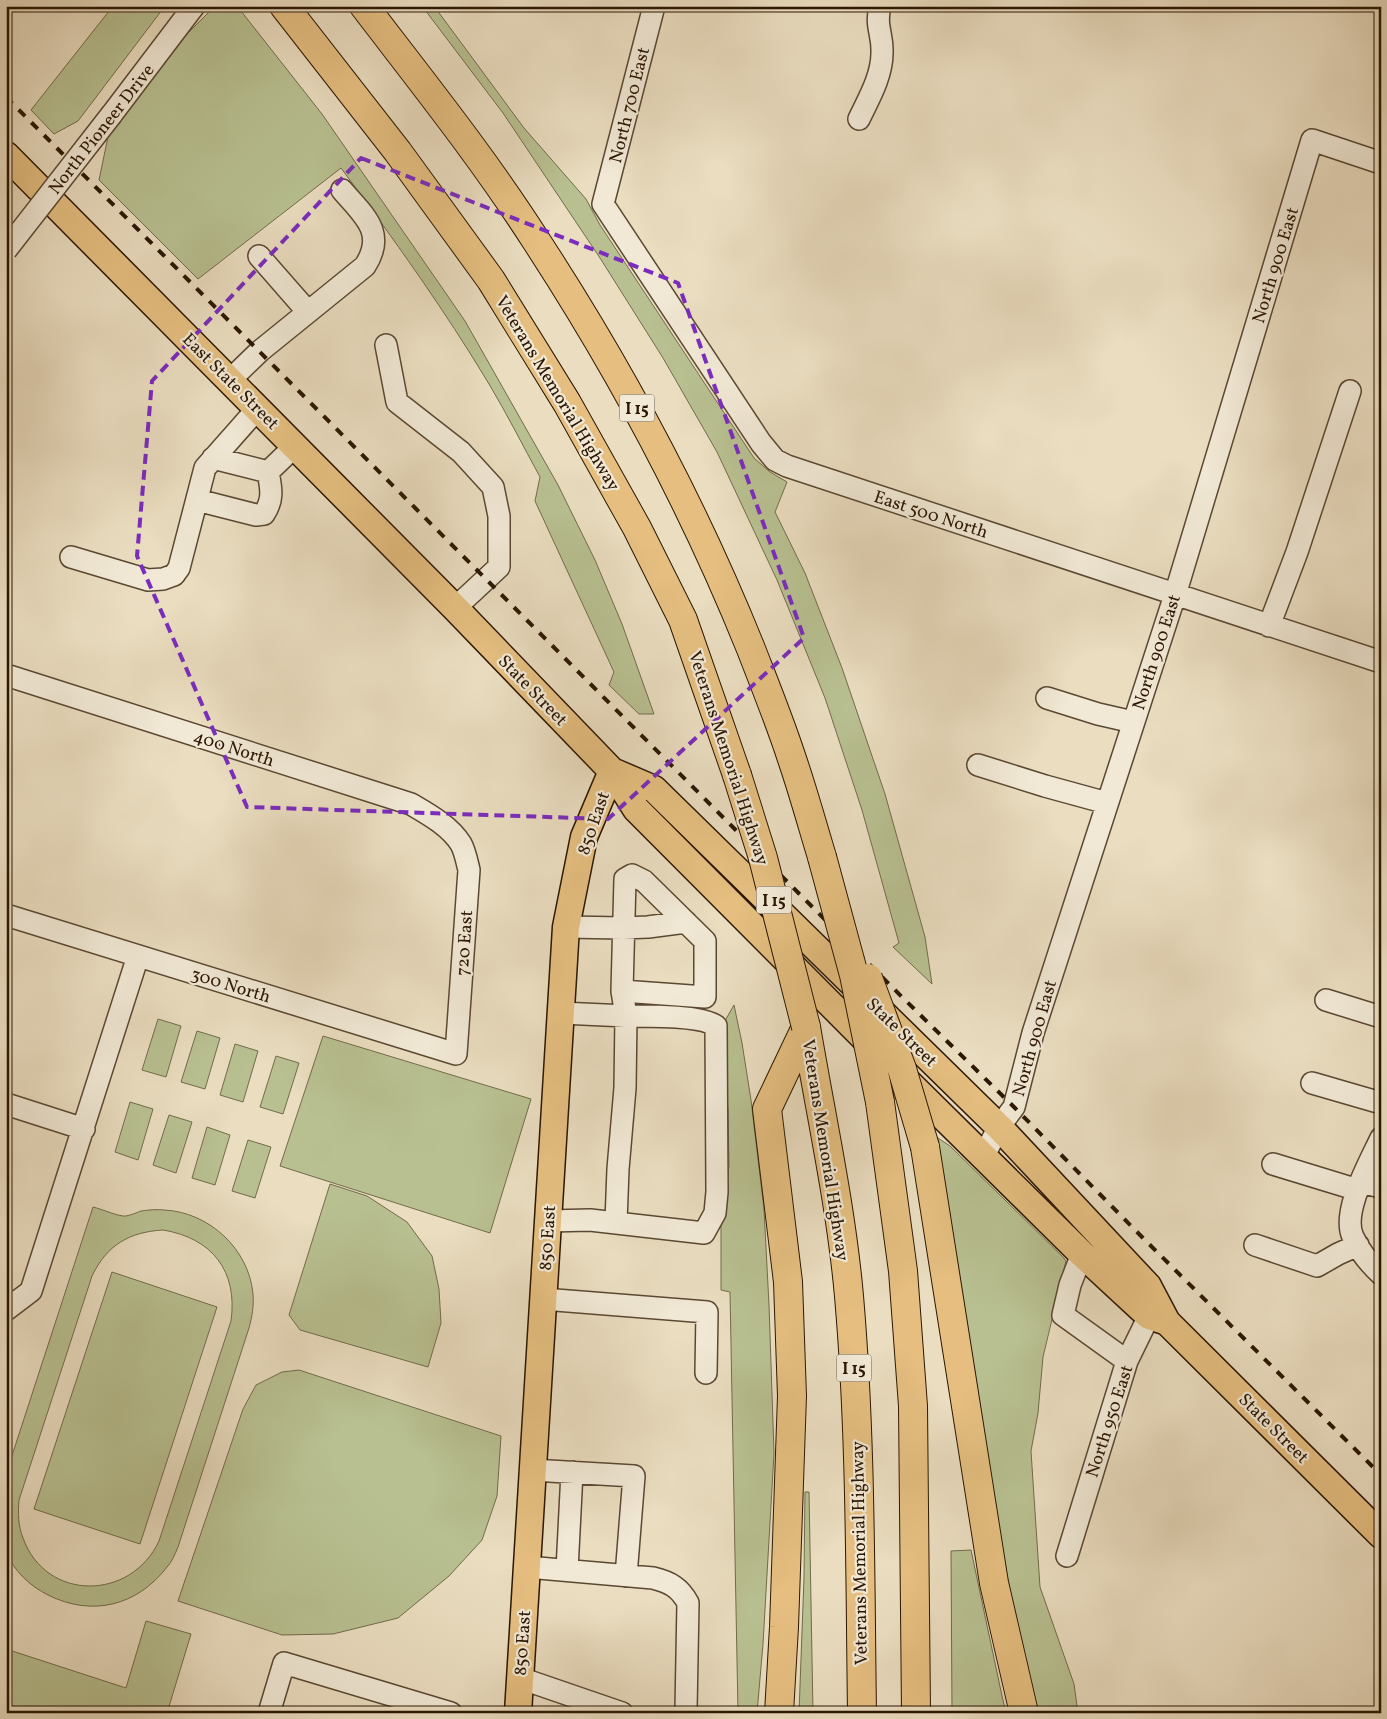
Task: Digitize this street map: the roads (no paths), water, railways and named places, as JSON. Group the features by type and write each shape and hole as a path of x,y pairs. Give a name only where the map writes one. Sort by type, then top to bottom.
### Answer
{"highway":[{"name":"Veterans Memorial Highway","path":"284,6 398,152 491,280 568,403 637,528 682,620 737,775 763,858 806,1027 843,1241 849,1296 856,1406 862,1713"},
{"name":"I 15","path":"364,6 460,132 534,236 588,322 656,444 720,576 763,679 792,758 839,916 854,975 880,1102 903,1271 915,1459 916,1713"},
{"path":"839,916 864,968 889,1030 925,1147 994,1583 1024,1713"},
{"path":"779,1713 792,1396 788,1282 767,1109 806,1027"}],"main road":[{"name":"East State Street","path":"6,155 456,608"},
{"name":"State Street","path":"456,608 612,771 636,809 983,1157 1082,1254 1158,1319 1381,1535"},
{"name":"State Street","path":"612,771 654,789 999,1127 1148,1286 1158,1319"},
{"name":"850 East","path":"518,1713 566,927 584,837 612,771"}],"street":[{"name":"North Pioneer Drive","path":"6,250 194,6"},
{"name":"North 700 East","path":"603,204 654,6"},
{"path":"860,119 878,80 882,53 877,18 880,6"},
{"name":"North 900 East","path":"983,1157 999,1127 1014,1106 1033,1033 1174,595 1312,140 1381,162"},
{"path":"230,380 260,351 365,266 373,254 375,237 370,224 342,190"},
{"name":"East 500 North","path":"603,204 761,443 775,460 787,466 1381,662"},
{"path":"259,256 308,312"},
{"path":"386,345 398,402 461,452 493,487 499,516 499,567 456,608"},
{"path":"1269,626 1297,552 1350,391"},
{"path":"71,557 148,580 164,579 174,575 180,568 205,468 258,408"},
{"path":"268,472 294,446"},
{"path":"213,458 268,472"},
{"path":"197,500 256,515 264,514 269,507 272,494 268,472"},
{"name":"400 North","path":"6,675 411,804 428,814 453,835"},
{"path":"1047,698 1098,714 1133,722"},
{"path":"978,765 1107,804"},
{"name":"720 East","path":"453,835 462,844 469,870 456,1054"},
{"path":"616,1222 618,1169 625,1088 626,1016 622,991 624,879 632,875 644,881 705,941 705,997 622,991"},
{"name":"300 North","path":"6,915 456,1054"},
{"path":"566,927 648,927 686,922"},
{"path":"6,1310 31,1291 138,956"},
{"path":"1326,1000 1381,1017"},
{"path":"548,1221 590,1220 616,1222 704,1233 715,1213 717,1192 716,1026 711,1022 680,1018 561,1013"},
{"path":"1312,1083 1381,1103"},
{"path":"6,1104 84,1128"},
{"path":"1381,1138 1367,1186 1349,1216 1355,1240 1373,1267 1381,1274"},
{"path":"1273,1164 1367,1186"},
{"path":"1255,1245 1317,1266 1355,1240"},
{"path":"1082,1254 1070,1285 1063,1316 1127,1361"},
{"path":"543,1299 707,1312 706,1374"},
{"name":"North 950 East","path":"1067,1556 1127,1361 1158,1319"},
{"path":"532,1470 634,1476 626,1576"},
{"path":"567,1570 572,1472"},
{"path":"526,1567 664,1581 680,1590 688,1603 686,1709"},
{"path":"269,1713 284,1663 451,1713"},
{"path":"520,1678 622,1713"}],"railway":[{"path":"6,97 1381,1475"}]}
